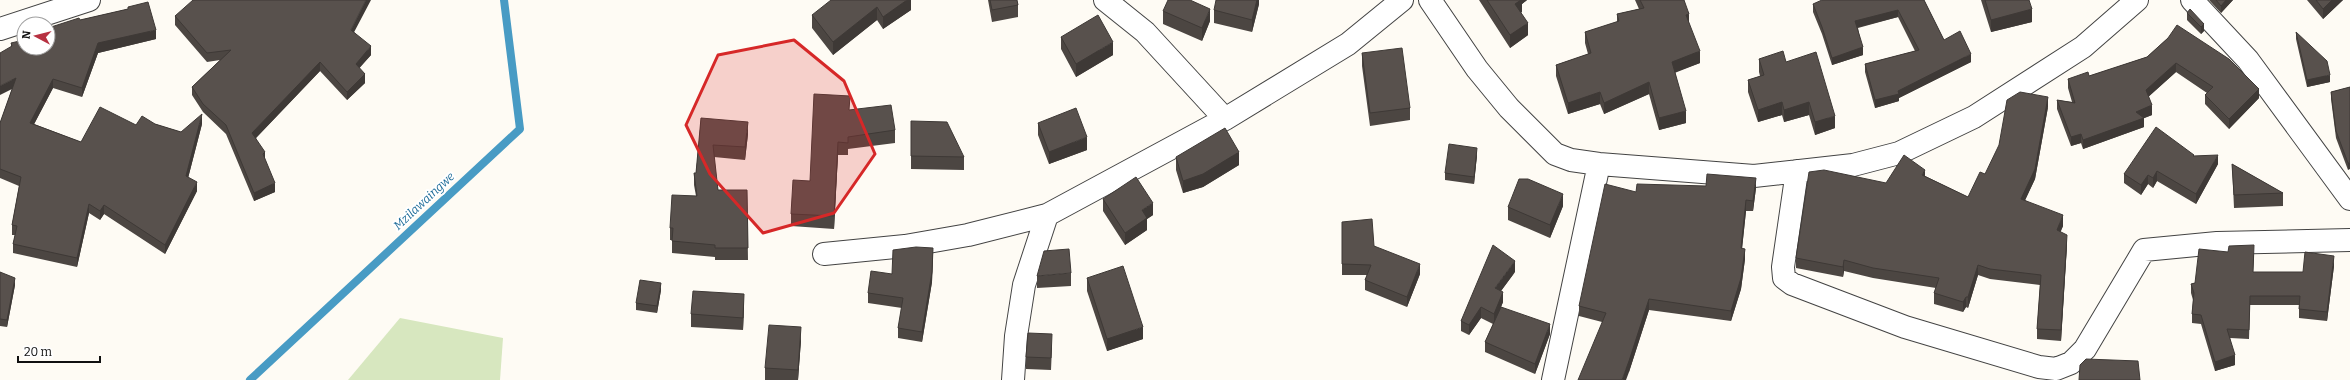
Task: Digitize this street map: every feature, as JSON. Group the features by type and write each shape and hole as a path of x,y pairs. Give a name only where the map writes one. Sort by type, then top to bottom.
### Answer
{"street":[{"path":"0,28 89,0"},
{"path":"1105,0 1145,32 1225,120"},
{"path":"824,254 905,246 968,235 1047,214 1225,120 1348,44 1402,0"},
{"path":"1430,0 1477,69 1509,108 1544,146 1555,154 1571,160 1599,164 1754,176 1853,165 1899,153 1974,117 2083,47 2137,0"},
{"path":"2192,0 2248,60 2350,199"},
{"path":"1553,380 1599,164"},
{"path":"1797,171 1783,267 1784,278 1792,284 1905,327 2039,367 2056,369 2071,363 2085,349 2144,250 2217,243 2350,240"},
{"path":"1014,380 1016,336 1024,285 1047,214"}],"highlighted area":[{"path":"794,40 844,81 875,154 834,213 763,233 710,174 686,125 718,55"}],"green space":[{"path":"400,318 503,338 500,380 348,380"}],"building":[{"path":"193,0 366,0 351,30 371,46 356,64 365,74 347,92 320,62 252,133 265,152 263,154 275,183 254,193 226,125 203,104 192,87 231,50 207,53 175,16"},
{"path":"831,0 907,0 883,17 877,7 833,42 812,15"},
{"path":"990,0 1017,0 1018,5 992,10"},
{"path":"1168,0 1190,0 1210,9 1202,28 1163,11"},
{"path":"1216,0 1257,0 1252,20 1214,10"},
{"path":"1487,0 1521,0 1515,4 1528,23 1510,35"},
{"path":"1640,0 1684,0 1689,14 1686,15 1700,51 1672,62 1686,111 1659,118 1649,82 1604,103 1600,92 1568,103 1556,65 1591,53 1585,32 1619,21 1617,14 1644,8"},
{"path":"1822,0 1924,0 1944,40 1960,31 1971,54 1898,91 1899,94 1875,100 1865,64 1919,50 1898,10 1855,21 1863,47 1832,58 1813,4"},
{"path":"1985,0 2029,0 2032,9 1991,20"},
{"path":"2216,0 2226,0 2221,6"},
{"path":"2316,0 2332,0 2323,9"},
{"path":"148,2 156,30 98,43 82,88 53,79 30,123 81,142 100,107 136,125 142,116 155,124 181,132 202,114 186,176 197,182 165,245 104,205 100,211 89,204 77,258 13,244 17,226 12,225 21,177 0,169 0,123 16,78 0,86 0,53 12,46 11,43 16,42 16,56 56,56 56,25 79,18 80,20 128,9 128,7"},
{"path":"2190,9 2204,24 2201,27 2187,13"},
{"path":"1098,15 1113,42 1076,64 1061,37"},
{"path":"2177,25 2229,59 2259,89 2229,119 2205,95 2213,87 2176,63 2146,90 2152,105 2136,112 2144,118 2083,140 2081,134 2071,137 2057,100 2075,103 2068,79 2088,72 2089,76 2147,57 2168,38"},
{"path":"2296,32 2327,61 2330,75 2307,80"},
{"path":"1402,48 1410,108 1370,113 1362,53"},
{"path":"1783,51 1786,62 1816,52 1835,116 1815,122 1809,102 1784,110 1782,102 1758,110 1748,80 1764,75 1759,59"},
{"path":"2350,87 2350,162 2348,163 2336,131 2331,92"},
{"path":"2020,92 2048,97 2035,169 2021,199 2063,215 2057,230 2067,235 2061,330 2037,329 2041,275 1990,269 1978,265 1968,297 1966,297 1963,302 1934,293 1939,278 1873,268 1844,260 1843,267 1796,258 1809,172 1824,170 1886,183 1904,155 1925,170 1922,175 1968,197 1980,172 1985,174 1999,145 2007,100"},
{"path":"814,94 850,96 849,110 891,105 895,130 848,137 848,143 838,142 834,216 791,214 793,180 810,181"},
{"path":"1076,108 1087,137 1049,152 1038,123"},
{"path":"701,118 748,122 745,147 713,145 718,190 747,190 748,248 715,248 715,245 672,241 673,228 670,228 672,195 697,196 694,173 696,173"},
{"path":"911,121 947,122 964,157 911,156"},
{"path":"2156,127 2194,155 2193,156 2218,155 2196,194 2157,171 2153,178 2148,175 2141,185 2124,174"},
{"path":"1225,128 1239,152 1203,174 1183,181 1176,157"},
{"path":"1449,144 1477,148 1474,177 1445,173"},
{"path":"2232,164 2283,193 2234,195"},
{"path":"1707,174 1756,178 1753,201 1746,200 1741,248 1745,249 1741,278 1731,311 1649,299 1622,380 1578,380 1606,313 1579,306 1605,184 1636,192 1637,184 1706,186"},
{"path":"1136,177 1153,203 1142,210 1147,218 1125,233 1103,199"},
{"path":"1519,179 1528,179 1563,194 1550,225 1508,207"},
{"path":"1372,219 1374,246 1420,264 1407,297 1365,280 1371,265 1342,264 1342,222"},
{"path":"1493,245 1515,261 1495,288 1503,292 1494,314 1481,307 1469,325 1461,321"},
{"path":"2254,245 2253,272 2303,272 2305,252 2334,256 2327,312 2299,309 2300,296 2250,296 2249,330 2227,329 2235,355 2215,362 2201,315 2192,314 2194,293 2191,284 2195,283 2199,249 2228,252 2229,246"},
{"path":"916,247 933,248 932,272 922,332 898,328 903,298 868,293 871,271 892,274 893,250"},
{"path":"1069,249 1071,273 1037,276 1044,251"},
{"path":"1123,266 1143,327 1107,339 1087,278"},
{"path":"0,272 15,278 7,320 0,319"},
{"path":"640,280 661,283 657,306 636,303"},
{"path":"693,291 744,294 743,318 691,314"},
{"path":"1501,307 1550,324 1535,364 1485,342"},
{"path":"769,325 801,327 798,370 765,368"},
{"path":"1028,333 1052,334 1051,358 1026,357"},
{"path":"2086,359 2138,361 2140,380 2079,380 2080,365"}],"waterway":[{"name":"Mzilawaingwe","path":"250,380 520,129 504,0"}]}
